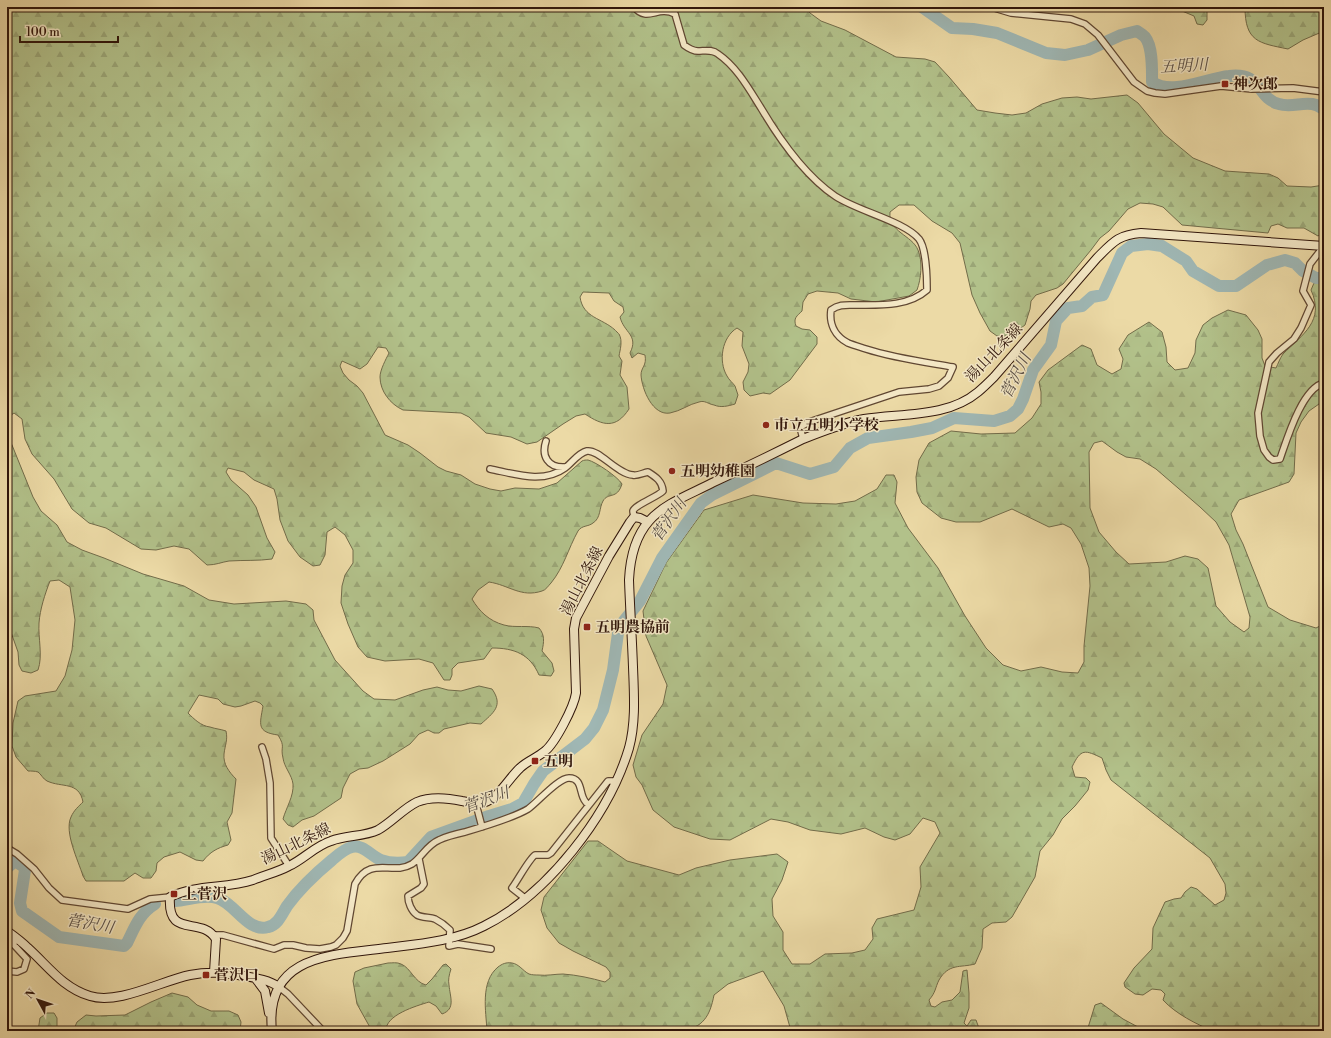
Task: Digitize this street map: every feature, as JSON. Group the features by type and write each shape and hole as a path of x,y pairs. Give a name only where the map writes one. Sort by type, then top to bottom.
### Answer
{"main road":[{"name":"湯山北条線","path":"271,1018 273,1003 279,987 285,978 295,969 317,958 418,945 471,932 509,912 526,899 552,874 578,843 604,807 616,782 629,746 634,705 629,580 630,561 637,540 648,522 656,514 673,503 803,439 821,432 863,419 923,413 943,409 978,392 994,377 1097,258 1121,237 1141,233 1324,246"},
{"name":"湯山北条線","path":"170,896 193,888 233,885 290,866 330,841 377,830 397,818 416,802 428,799 451,799 476,804 483,803 496,796 520,768 546,751 571,711 575,702 576,693 574,629 576,618 609,556 634,518"},
{"path":"634,518 640,518 648,522"},
{"path":"170,896 169,908 173,919 180,923 207,930 214,935 217,944 214,972"},
{"path":"10,933 29,948 66,985 77,992 91,997 106,999 189,975 214,972 256,979 273,983 279,987"},
{"name":"湯山北条線","path":"256,979 265,991 271,1018 272,1031"}],"street":[{"path":"634,7 640,13 645,14 667,10 675,14 684,45 697,51 708,50 717,53 735,69 790,152 809,174 835,196 849,204 904,227 919,239 923,251 927,290 920,296 904,302 884,305 837,305 831,310 830,317 832,326 837,334 848,343 877,352 953,367 948,378 939,386 929,389 899,392 809,422 800,427 803,439"},
{"path":"991,7 1011,13 1071,19 1085,24 1098,35 1134,82 1147,91 1165,94 1221,86 1252,89 1293,88 1324,92"},
{"path":"1324,246 1310,264 1303,291 1311,305 1301,328 1294,340 1277,353 1269,362 1258,413 1260,436 1264,450 1273,460 1280,459 1304,401 1316,386 1324,383"},
{"path":"546,441 544,456 548,461 558,467 566,467"},
{"path":"490,469 515,475 537,477 554,474 566,467 586,451 592,452 626,474 634,475 648,472 655,476 663,486 663,491 656,497 636,507 633,511 634,518"},
{"path":"262,747 266,759 270,783 271,838 290,866"},
{"path":"214,935 224,935 274,949 284,945 320,949 331,947 336,945 347,931 355,884 363,873 375,868 401,868 408,866 419,859 431,844 438,840 527,809 563,779 572,778 578,782 581,787 584,801 589,805"},
{"path":"526,899 512,888 529,861 535,855 548,855 551,853 608,781 616,782"},
{"path":"476,804 481,825"},
{"path":"7,848 34,869 48,888 62,900 128,909 150,899 170,896"},
{"path":"419,859 424,884 421,888 408,896 410,905 418,915 430,917 444,924 450,930 449,946 458,944 491,949"},
{"path":"7,971 17,972 24,969 28,959 14,945 10,933"},
{"path":"279,987 288,994 323,1031"}],"green space":[{"path":"7,7 805,7 810,13 821,21 845,30 896,57 925,59 935,62 977,110 1012,115 1026,113 1042,104 1062,98 1077,97 1091,99 1127,95 1138,103 1164,134 1193,158 1225,171 1269,174 1278,178 1287,186 1311,187 1324,185 1324,232 1318,236 1304,228 1287,228 1278,224 1271,226 1268,233 1182,225 1163,207 1153,204 1140,203 1128,209 1109,231 1100,238 1063,284 1057,288 1036,295 1031,301 1025,325 1010,336 997,336 990,331 972,295 960,243 952,233 932,221 914,205 899,205 890,212 890,219 896,229 915,245 920,255 921,270 917,290 909,296 876,302 851,299 838,293 817,291 808,294 803,302 802,311 795,319 795,323 796,326 802,329 810,330 817,337 817,344 790,380 770,394 763,393 750,396 744,390 743,382 748,372 749,364 742,346 743,332 737,328 728,337 722,357 724,370 735,386 738,395 735,404 732,405 719,406 701,402 670,413 664,413 658,410 646,394 642,381 641,372 645,362 645,355 638,353 632,358 630,353 633,342 620,317 624,312 623,307 614,301 609,293 583,292 580,297 582,304 589,314 610,326 619,334 621,345 619,356 622,361 620,375 627,387 629,409 619,420 609,424 598,421 585,414 576,416 537,442 527,444 511,437 486,433 469,417 461,413 403,410 398,407 390,401 380,382 381,371 389,353 386,348 378,347 367,364 360,369 342,361 340,366 343,373 363,393 385,435 408,445 438,467 461,475 475,484 501,491 515,488 539,489 557,483 582,461 588,460 606,470 622,484 618,492 605,498 596,521 578,531 559,571 545,590 535,593 521,592 489,582 478,590 472,599 485,615 494,621 508,626 539,628 544,639 542,651 552,663 554,671 551,676 539,675 526,657 514,651 492,648 484,659 458,663 452,669 450,680 444,680 433,663 419,659 385,661 367,657 358,647 341,603 342,586 345,575 353,563 353,550 345,535 335,527 327,532 325,555 320,565 313,566 300,557 288,541 280,520 274,489 254,480 244,472 228,468 226,472 231,480 248,495 256,507 267,538 275,552 272,559 229,561 207,565 189,549 174,546 156,550 141,549 106,528 89,523 72,509 54,479 32,454 25,439 22,419 14,413 7,418"},
{"path":"1167,7 1207,7 1207,20 1203,25 1197,24 1194,16"},
{"path":"1245,7 1324,7 1324,31 1303,40 1288,49 1269,45 1256,39 1251,34 1246,19"},
{"path":"1324,282 1323,399 1309,411 1301,422 1296,433 1294,474 1289,482 1239,500 1231,514 1236,530 1268,607 1290,620 1316,628 1324,624 1324,1031 1213,1031 1193,1022 1174,1010 1163,1000 1165,994 1161,990 1152,989 1143,995 1135,994 1125,987 1124,983 1134,968 1152,949 1153,928 1165,902 1181,898 1191,887 1197,889 1215,905 1224,900 1226,893 1225,884 1210,858 1111,780 1102,758 1091,753 1084,752 1078,756 1072,767 1075,777 1086,778 1090,782 1088,790 1062,819 1053,835 1040,851 1035,877 1012,917 1006,922 992,923 983,929 982,948 975,964 955,967 947,971 939,980 929,1000 931,1006 935,1007 942,1002 952,1000 960,992 963,971 967,970 969,1008 964,1023 967,1026 971,1020 976,1020 980,1031 791,1031 784,1006 763,971 728,984 714,995 708,1015 700,1024 681,1031 487,1031 485,1006 486,989 492,973 503,964 512,963 519,966 527,973 533,975 568,974 605,982 610,978 610,972 606,967 559,943 547,928 541,910 544,897 588,841 598,841 627,861 679,875 696,868 730,860 777,854 788,862 782,880 772,899 773,916 783,932 783,950 792,964 810,964 825,954 852,953 865,950 873,939 872,928 877,919 914,910 921,887 920,867 940,833 935,822 923,818 910,834 895,840 884,837 865,828 841,834 810,830 788,822 771,819 730,840 710,839 674,827 653,810 642,785 636,777 633,765 642,735 663,704 667,685 646,636 643,611 666,563 704,510 753,495 803,503 836,504 855,501 877,489 886,475 894,475 897,482 895,503 908,528 938,568 965,616 986,648 1003,665 1021,671 1041,667 1062,672 1078,673 1084,662 1084,646 1090,586 1089,568 1081,544 1071,528 1063,524 1049,527 1012,509 980,522 956,522 941,518 922,503 917,492 916,477 919,460 929,443 951,431 981,434 1015,433 1032,418 1041,404 1039,382 1048,370 1082,345 1091,349 1097,365 1112,374 1121,369 1123,359 1119,349 1128,335 1149,322 1162,332 1166,347 1167,362 1175,370 1188,368 1195,353 1196,340 1203,325 1212,318 1228,310 1246,315 1258,330 1262,339 1262,358 1265,366 1276,368 1283,354 1304,333 1314,319 1315,301 1311,290 1314,283","holes":["1102,441 1126,457 1140,459 1156,469 1216,522 1229,545 1250,617 1249,628 1244,632 1230,622 1216,606 1208,568 1198,559 1185,556 1166,562 1129,564 1116,552 1099,532 1090,508 1089,452 1094,443"]},
{"path":"7,436 33,497 41,511 57,525 67,542 82,550 143,574 184,586 209,600 234,604 286,601 306,604 313,610 314,620 335,660 363,691 374,699 395,700 423,690 437,687 461,691 479,686 492,689 497,700 496,709 481,724 470,723 444,729 439,733 434,733 428,730 419,734 410,744 383,761 368,768 359,769 350,774 343,788 341,798 314,816 302,820 293,827 288,825 283,819 290,802 293,784 284,761 282,745 278,735 266,732 261,726 263,706 255,701 235,707 223,704 218,699 199,695 188,713 201,724 226,731 227,737 224,761 229,771 236,779 232,813 227,822 231,840 228,845 214,851 203,861 196,860 180,852 164,857 157,863 156,871 151,878 143,878 135,873 124,881 86,881 75,854 69,830 71,817 75,810 83,802 81,795 74,788 47,781 38,772 28,771 16,757 12,746 13,723 18,701 25,696 56,691 65,676 72,650 75,620 70,587 59,580 50,581 43,602 40,618 40,659 38,670 31,673 22,671 19,665 18,652 7,621"},
{"path":"388,963 401,964 418,981 426,985 443,965 446,964 451,969 449,983 451,1006 449,1009 442,1014 436,1006 429,1002 402,1012 390,1020 386,1031 372,1031 357,1004 353,981 355,972 364,968"},
{"path":"172,993 188,997 197,1005 211,1011 229,1011 238,1015 241,1022 240,1031 73,1031 77,1022 86,1015 125,1015"},
{"path":"1101,1003 1123,1019 1138,1027 1150,1031 1087,1031 1095,1005"},
{"path":"47,1013 54,1013 57,1018 57,1031 38,1031 40,1018"}],"waterway":[{"name":"五明川","path":"922,7 952,28 973,29 997,33 1046,53 1065,55 1088,50 1121,35 1137,31 1148,41 1152,59 1152,82 1160,86 1179,87 1220,77 1240,76 1248,78 1254,82 1266,97 1279,104 1312,104 1324,109"},
{"name":"菅沢川","path":"175,901 202,897 217,898 230,905 254,926 261,928 268,927 277,922 297,893 346,849 360,847 384,861 408,862 431,837 512,809 523,803 543,771 585,739 594,728 603,710 613,670 618,633 623,622 640,601 662,558 701,503 712,495 776,463 810,474 834,467 850,448 868,438 932,428 954,418 994,421 1010,416 1018,409 1033,370 1051,345 1056,321 1068,308 1082,306 1092,297 1103,295 1122,253 1131,246 1148,244 1162,246 1186,261 1193,271 1219,286 1236,286 1267,265 1285,260 1295,263 1303,271 1316,278 1324,278"},
{"name":"菅沢川","path":"7,868 14,862 17,862 24,867 25,870 20,903 22,911 59,937 124,946 141,917 155,904"}],"place":[{"name":"神次郎","path":"1225,84"},
{"name":"市立五明小学校","path":"766,425"},
{"name":"五明幼稚園","path":"672,471"},
{"name":"五明農協前","path":"587,627"},
{"name":"五明","path":"535,761"},
{"name":"上菅沢","path":"174,894"},
{"name":"菅沢口","path":"206,975"}]}
